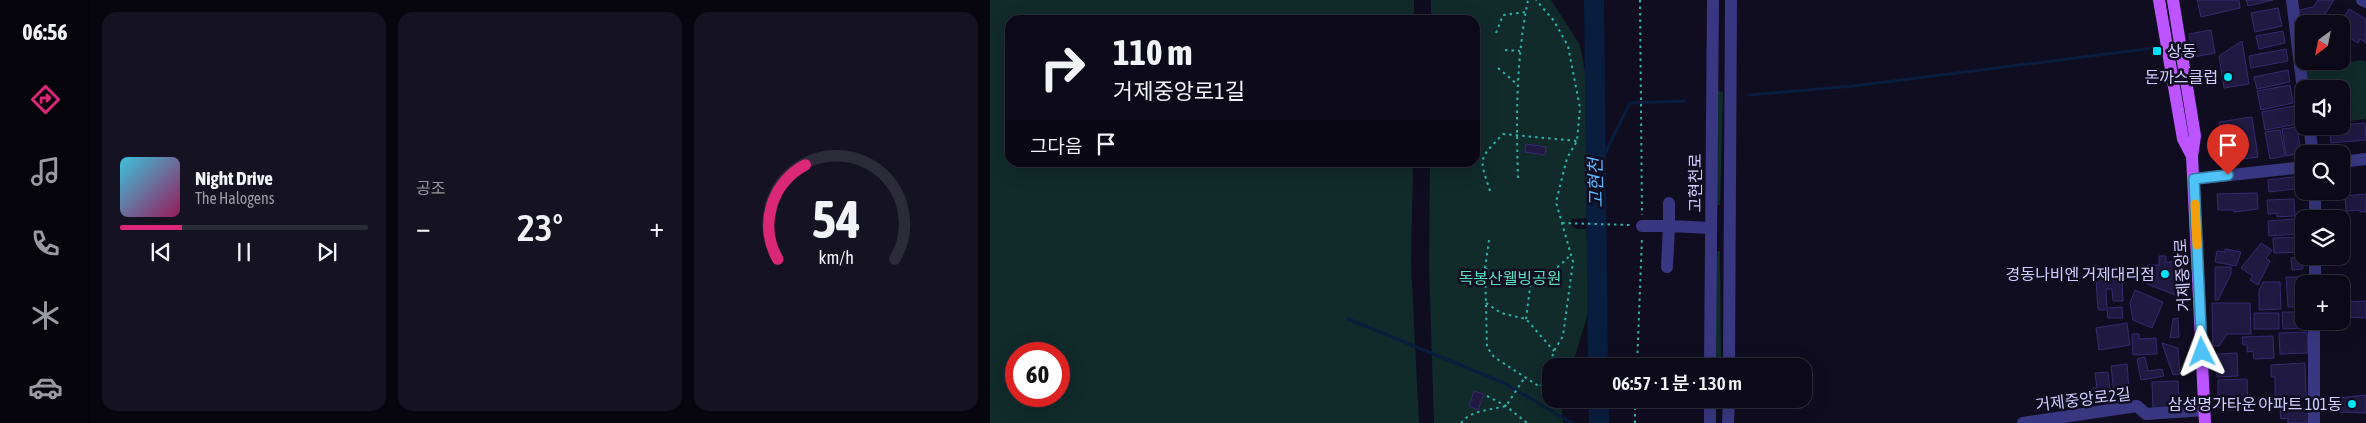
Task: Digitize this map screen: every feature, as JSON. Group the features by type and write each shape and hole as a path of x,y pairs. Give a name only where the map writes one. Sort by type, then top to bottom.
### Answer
{"main road":[{"name":"거제중앙로","path":"2159,0 2183,138 2192,156"},
{"name":"거제중앙로","path":"2173,0 2195,136 2192,156 2205,417"}],"street":[{"name":"고현천로","path":"1710,358 1713,0"},
{"path":"1729,358 1731,0"},
{"path":"2292,0 2302,80"},
{"path":"2362,0 2366,2"},
{"path":"2350,161 2366,159"},
{"path":"2194,179 2295,168"},
{"path":"1667,267 1669,203"},
{"path":"1642,226 1711,228"},
{"path":"2314,330 2314,423"},
{"name":"거제중앙로2길","path":"2023,423 2137,406 2146,414 2205,417"},
{"path":"1710,408 1710,423"},
{"path":"1728,408 1728,423"}],"path":[{"path":"1518,178 1517,84 1528,0"},
{"path":"1488,240 1485,268 1487,347 1490,353 1540,387 1544,383 1554,351 1563,336 1573,262 1556,202 1560,178 1567,158 1576,141 1580,108 1568,46 1554,21 1536,0"},
{"path":"1640,0 1642,110"},
{"path":"1496,32 1503,15 1526,12"},
{"path":"1505,50 1520,51"},
{"path":"1498,68 1517,84"},
{"path":"1490,191 1481,163 1484,153 1503,134 1576,141"},
{"path":"1562,223 1642,226"},
{"path":"1485,268 1496,275 1512,280 1531,280 1546,276 1561,265 1571,254"},
{"path":"1526,319 1531,280"},
{"path":"1486,303 1501,313 1526,319 1554,351"},
{"path":"1461,423 1465,417 1476,412 1506,406 1525,377"},
{"path":"1487,396 1506,406 1527,423"},
{"path":"1635,408 1635,423"}],"green space":[{"path":"990,0 1414,0 1414,15 1005,15 1005,167 1413,167 1411,264 1419,423 990,423"},
{"name":"독봉산웰빙공원","path":"1431,0 1551,0 1580,45 1587,83 1589,120 1586,152 1591,167 1587,218 1572,219 1569,223 1576,229 1586,229 1592,272 1590,307 1574,358 1542,358 1542,408 1562,408 1563,423 1434,423 1429,267 1430,167 1480,167 1480,15 1431,15"},
{"path":"2362,60 2366,62 2366,119 2350,121 2350,80 2302,80 2299,70 2350,70 2350,62"},
{"path":"1718,91 1723,92 1720,205 1715,205"},
{"path":"1715,251 1720,251 1721,358 1716,358"}],"building":[{"path":"2197,0 2239,0 2240,8 2201,17"},
{"path":"2246,0 2273,0 2248,6"},
{"path":"2318,0 2334,0 2325,15 2296,15 2295,11 2313,7"},
{"path":"2278,8 2282,26 2255,32 2251,13"},
{"path":"2349,9 2366,19 2366,43 2360,39 2358,43 2350,38 2350,15 2345,15"},
{"path":"2211,30 2215,53 2194,57 2189,34"},
{"path":"2283,31 2285,43 2259,49 2256,36"},
{"path":"2242,41 2249,84 2224,88 2219,56"},
{"path":"2286,49 2288,61 2251,68 2249,56"},
{"path":"2288,70 2290,82 2257,89 2254,77"},
{"path":"2290,85 2293,103 2261,110 2257,91"},
{"path":"2294,106 2295,124 2265,130 2262,112"},
{"path":"2252,117 2258,157 2225,161 2219,122"},
{"path":"2365,123 2366,140 2331,143 2330,135 2350,135 2350,124"},
{"path":"2295,127 2295,135 2298,135 2300,145 2295,145 2295,154 2286,156 2282,129"},
{"path":"2280,130 2285,156 2270,159 2265,132"},
{"path":"1526,144 1546,147 1545,155 1525,152"},
{"path":"2295,177 2295,189 2269,192 2268,180"},
{"path":"2257,193 2258,209 2234,212 2234,210 2218,210 2217,194"},
{"path":"2366,194 2366,212 2346,210 2345,200 2350,200 2350,196"},
{"path":"2294,199 2295,216 2277,217 2277,213 2268,214 2267,200"},
{"path":"2295,219 2295,234 2269,236 2268,221"},
{"path":"2295,237 2295,252 2274,253 2273,238"},
{"path":"2261,243 2272,250 2266,258 2270,261 2258,285 2250,280 2253,276 2241,268"},
{"path":"2225,249 2241,252 2236,266 2215,262 2217,251 2225,252"},
{"path":"2159,256 2166,256 2166,262 2178,262 2178,296 2147,284 2147,265 2159,265"},
{"path":"2291,258 2295,258 2295,265 2303,265 2303,269 2292,270"},
{"path":"2215,267 2231,267 2231,274 2218,300 2215,300"},
{"path":"2286,277 2295,277 2295,307 2288,307"},
{"path":"2122,278 2123,301 2113,301 2112,289 2106,289 2107,308 2122,307 2123,318 2108,318 2107,310 2098,310 2096,279"},
{"path":"2263,282 2280,282 2281,309 2259,310 2259,290"},
{"path":"2135,290 2163,302 2152,328 2133,320 2130,303"},
{"path":"2366,301 2366,318 2350,317 2350,302"},
{"path":"2212,303 2250,303 2251,334 2227,334 2219,346 2213,346"},
{"path":"2282,312 2295,312 2295,329 2283,329"},
{"path":"2254,313 2279,313 2279,329 2254,329"},
{"path":"2178,318 2179,337 2170,338 2173,319"},
{"path":"2127,323 2130,345 2099,350 2096,328"},
{"path":"2307,332 2308,353 2280,354 2279,333"},
{"path":"2132,334 2139,334 2139,339 2156,338 2157,354 2133,355"},
{"path":"2273,336 2274,358 2254,359 2253,351 2247,352 2247,345 2243,345 2242,337"},
{"path":"2162,343 2178,348 2180,374 2173,375"},
{"path":"2237,353 2238,376 2217,377 2217,354"},
{"path":"2145,357 2148,371 2162,369 2164,376 2141,380 2137,359"},
{"path":"2305,363 2306,397 2275,398 2275,377 2271,377 2271,365"},
{"path":"2127,364 2130,401 2115,402 2111,366"},
{"path":"2108,372 2111,401 2094,403 2093,388 2097,388 2095,373"},
{"path":"2247,379 2248,410 2218,408 2218,380"},
{"path":"2178,381 2179,407 2153,408 2152,382"},
{"path":"1474,391 1484,394 1478,410 1469,406"},
{"name":"삼성명가타운 아파트 101동","path":"2366,395 2366,413 2340,412 2338,398"},
{"path":"2308,409 2309,423 2288,423 2288,418 2281,419 2280,411"}],"waterway":[{"name":"고현천","path":"1594,0 1598,358"},
{"path":"1749,95 1853,86 2154,48"},
{"path":"1596,172 1630,103 1685,101"},
{"path":"1348,319 1504,383 1572,423"},
{"name":"고현천","path":"1599,408 1599,423"}],"slow traffic":[{"path":"2195,204 2197,245"}],"place":[{"name":"상동","path":"2157,51"},
{"name":"돈까스클럽","path":"2228,77"},
{"name":"경동나비엔 거제대리점","path":"2165,274"},
{"name":"삼성명가타운 아파트 101동","path":"2352,404"}],"route":[{"path":"2202,352 2194,179 2228,175"}]}
